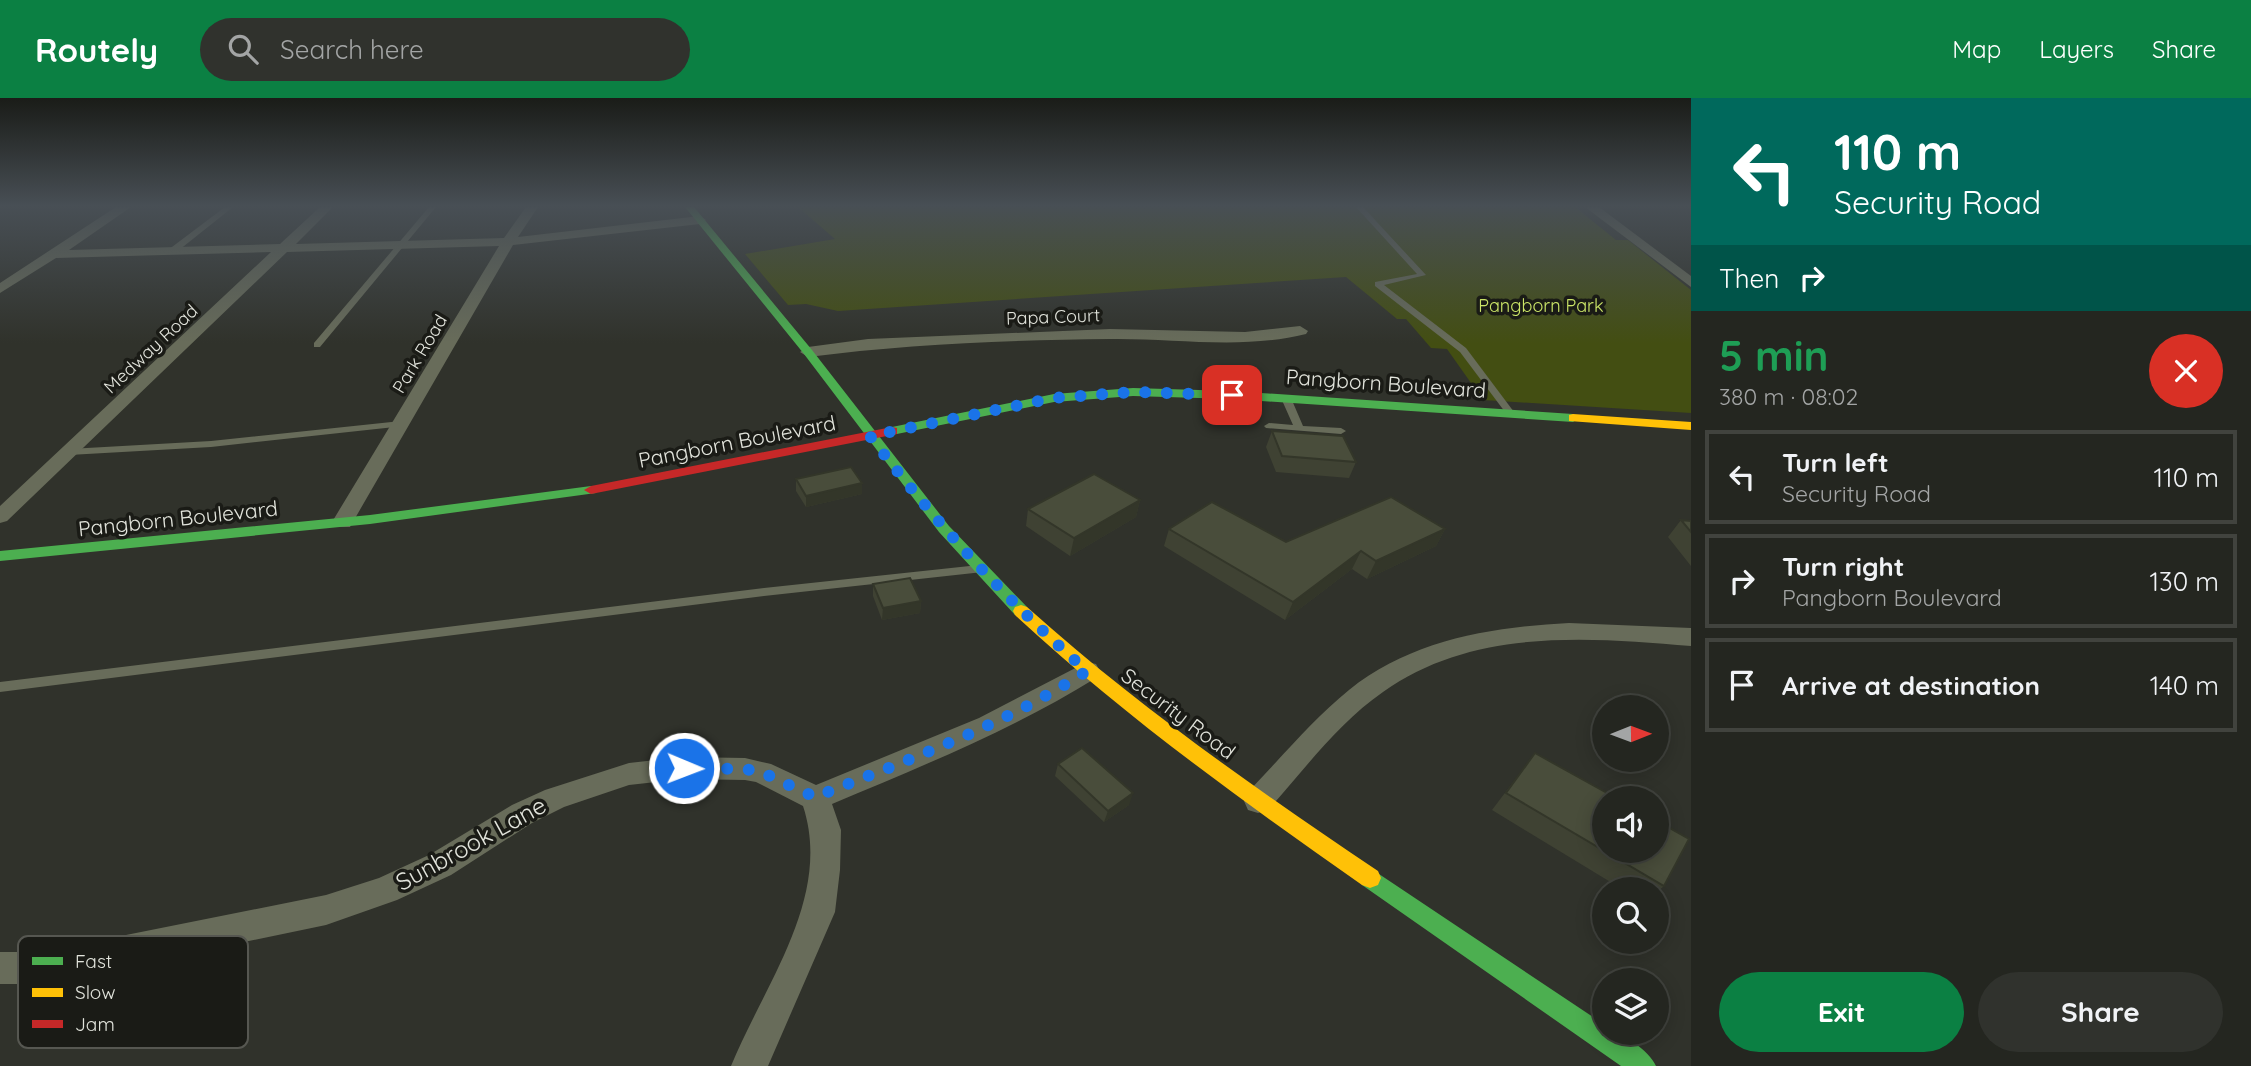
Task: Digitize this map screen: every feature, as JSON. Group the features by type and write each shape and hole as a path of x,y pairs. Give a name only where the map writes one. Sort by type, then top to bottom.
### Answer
{"street":[{"path":"0,289 58,252"},
{"path":"55,254 161,252"},
{"name":"Medway Road","path":"0,517 282,252"},
{"name":"Park Road","path":"343,522 502,252"},
{"name":"Security Road","path":"726,252 979,569 1028,619 1087,671 1258,801 1643,1066"},
{"path":"1650,252 1691,283"},
{"name":"Papa Court","path":"808,352 868,344 1110,334 1245,337 1300,331"},
{"name":"Pangborn Boulevard","path":"0,556 481,507 636,483 1015,405 1082,396 1175,392 1691,426"},
{"path":"1258,801 1351,705 1375,685 1427,654 1472,640 1522,633 1600,632 1691,637"},
{"path":"749,1066 819,912 825,870 826,830 815,797 937,749 1003,719 1040,701 1087,671"},
{"name":"Sunbrook Lane","path":"198,936 326,910 386,890 440,865 522,814 555,798 629,774 684,768 745,769 761,772 815,797"},
{"name":"Sunbrook Lane","path":"0,968 18,968"}],"lane":[{"path":"317,345 395,252"},
{"path":"1401,252 1422,275 1378,284 1463,350 1511,414"},
{"path":"1286,398 1298,429"},
{"path":"69,452 211,444 401,424"},
{"path":"1269,426 1341,431"},
{"path":"0,687 736,595 979,569"}],"green space":[{"name":"Pangborn Park","path":"1643,252 1691,290 1691,413 1483,400 1447,349 1431,348 1406,319 1397,319 1346,277 838,311 806,304 788,305 745,254"}],"building":[{"path":"1272,431 1343,436 1356,462 1282,456"},
{"path":"851,467 862,483 806,496 796,479"},
{"path":"1094,474 1140,500 1074,538 1028,509"},
{"path":"1391,497 1445,529 1376,561 1361,551 1293,602 1169,529 1212,502 1286,542"},
{"path":"1681,520 1691,521 1691,532"},
{"path":"910,578 921,601 883,608 873,584"},
{"path":"1082,748 1133,793 1108,811 1058,764"},
{"path":"1535,753 1594,786 1592,786 1592,844 1506,793"},
{"path":"1669,828 1689,839 1669,877 1649,877 1625,863 1669,863"}],"traffic: fast":[{"path":"726,252 808,352 944,529 1021,611"},
{"path":"892,431 1054,398 1133,392 1232,395 1573,418"},
{"path":"0,556 370,519 591,490"},
{"path":"1370,878 1643,1066"}],"traffic: slow":[{"path":"1573,418 1691,426"},
{"path":"1021,611 1087,671 1258,801 1370,878"}],"traffic: jam":[{"path":"591,490 892,431"}],"route":[{"path":"684,768 745,769 761,772 815,797 937,749 1003,719 1040,701 1087,671 1028,619 979,569 870,436 1054,398 1133,392 1232,395"}]}
